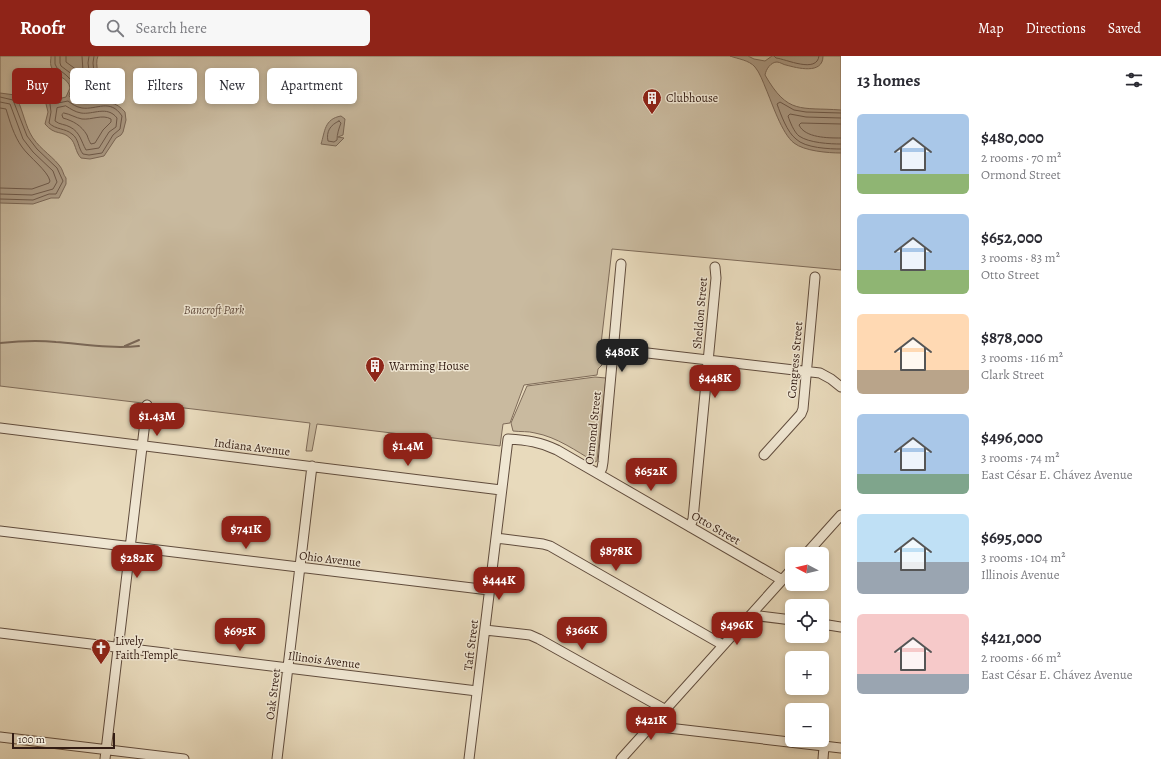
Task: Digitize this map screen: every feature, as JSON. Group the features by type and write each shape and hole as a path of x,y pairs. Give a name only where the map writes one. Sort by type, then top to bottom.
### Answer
{"street":[{"name":"Ormond Street","path":"599,474 603,462 621,264"},
{"name":"Sheldon Street","path":"690,527 693,519 716,278 715,267"},
{"name":"Congress Street","path":"764,455 801,414 803,409 815,277"},
{"path":"613,349 826,375 841,387"},
{"path":"105,754 147,405"},
{"name":"Indiana Avenue","path":"0,428 502,490"},
{"name":"Otto Street","path":"508,439 525,440 547,445 782,580"},
{"name":"Taft Street","path":"469,759 508,439"},
{"name":"Oak Street","path":"277,759 312,466"},
{"path":"812,547 840,516"},
{"name":"Ohio Avenue","path":"0,530 300,568 490,590"},
{"path":"496,538 550,546 723,645"},
{"path":"621,759 785,577"},
{"path":"751,615 785,619"},
{"path":"829,625 841,627"},
{"path":"485,630 530,635 666,710"},
{"name":"Illinois Avenue","path":"0,633 477,691"},
{"path":"651,726 785,741"},
{"path":"0,737 105,754 184,759"},
{"path":"823,759 824,747"},
{"path":"829,747 841,748"}],"green space":[{"name":"Bancroft Park","path":"0,56 841,56 841,270 612,249 601,344 602,365 598,369 597,375 524,385 510,423 503,424 500,446 317,424 312,451 306,451 310,423 0,386"},
{"path":"595,377 606,378 597,461 595,462 566,445 543,435 532,432 513,431 511,423 527,386"}],"water":[{"path":"51,56 98,56 98,68 70,68 70,88 67,81 62,78 62,68 52,68"},
{"path":"730,56 748,56 765,61 772,56 823,56 822,62 819,66 809,69 796,68 775,62 769,66 765,75 773,88 788,103 805,108 841,110 841,153 810,150 794,143 781,126 757,69 750,63"},
{"path":"70,88 70,104 113,104 125,112 126,120 123,132 116,138 104,156 90,159 81,158 70,138 64,134 55,132 45,124 48,112 46,104 62,104 62,98 66,97"},
{"path":"0,93 12,95 12,104 19,104 33,138 61,168 66,178 66,184 59,198 51,198 33,204 0,203"},
{"path":"341,116 345,119 343,135 338,137 344,138 336,146 321,144 328,123 331,120"}],"waterway":[{"path":"125,346 139,340"},
{"path":"0,343 42,341 108,347 139,346"}],"place":[{"name":"Clubhouse","path":"652,115"},
{"name":"Warming House","path":"375,383"},
{"name":"Lively Faith Temple","path":"101,665"}]}
